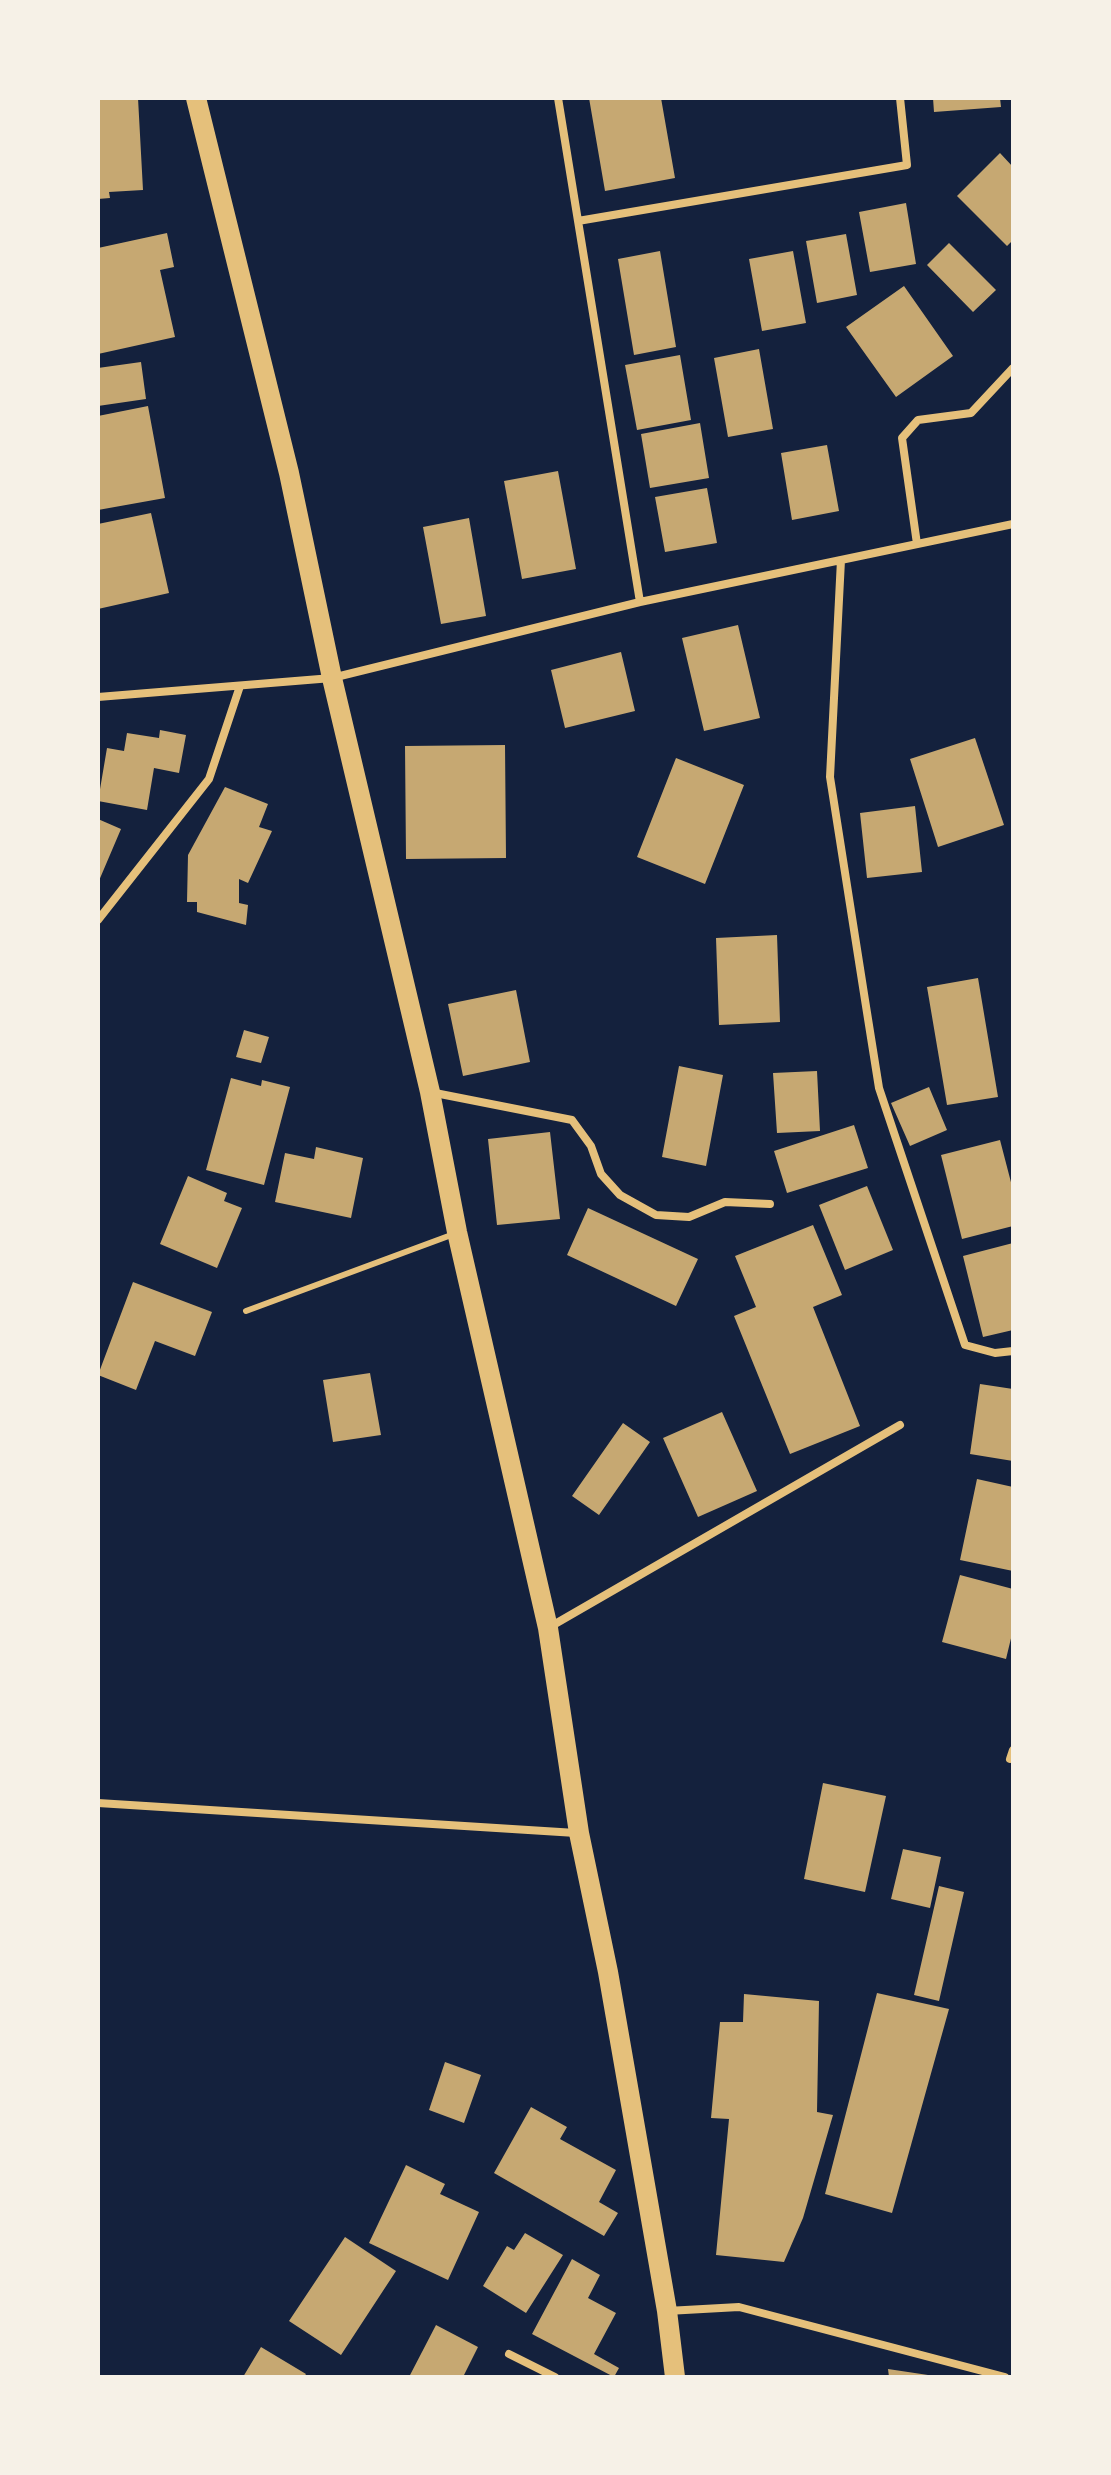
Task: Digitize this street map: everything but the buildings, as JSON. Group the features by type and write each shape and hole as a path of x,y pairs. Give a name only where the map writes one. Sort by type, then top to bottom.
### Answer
{"main road":[{"path":"196,98 289,473 332,678 430,1092 457,1232 548,1628 579,1833 608,1972 667,2311 675,2377"}],"street":[{"path":"558,98 640,602"},
{"path":"578,221 907,165 900,98"},
{"path":"917,544 902,438 918,420 971,413 1013,368"},
{"path":"98,697 332,678 640,602 1013,524"},
{"path":"841,560 830,777 879,1088 965,1345 995,1353 1013,1351"},
{"path":"98,920 209,779 240,686"},
{"path":"430,1092 572,1120 591,1146 601,1174 620,1195 656,1215 689,1217 725,1202 770,1204"},
{"path":"548,1628 900,1425"},
{"path":"98,1803 579,1833"},
{"path":"667,2311 739,2307 1005,2377"},
{"path":"509,2354 555,2377"}],"lane":[{"path":"246,1311 457,1232"}]}
